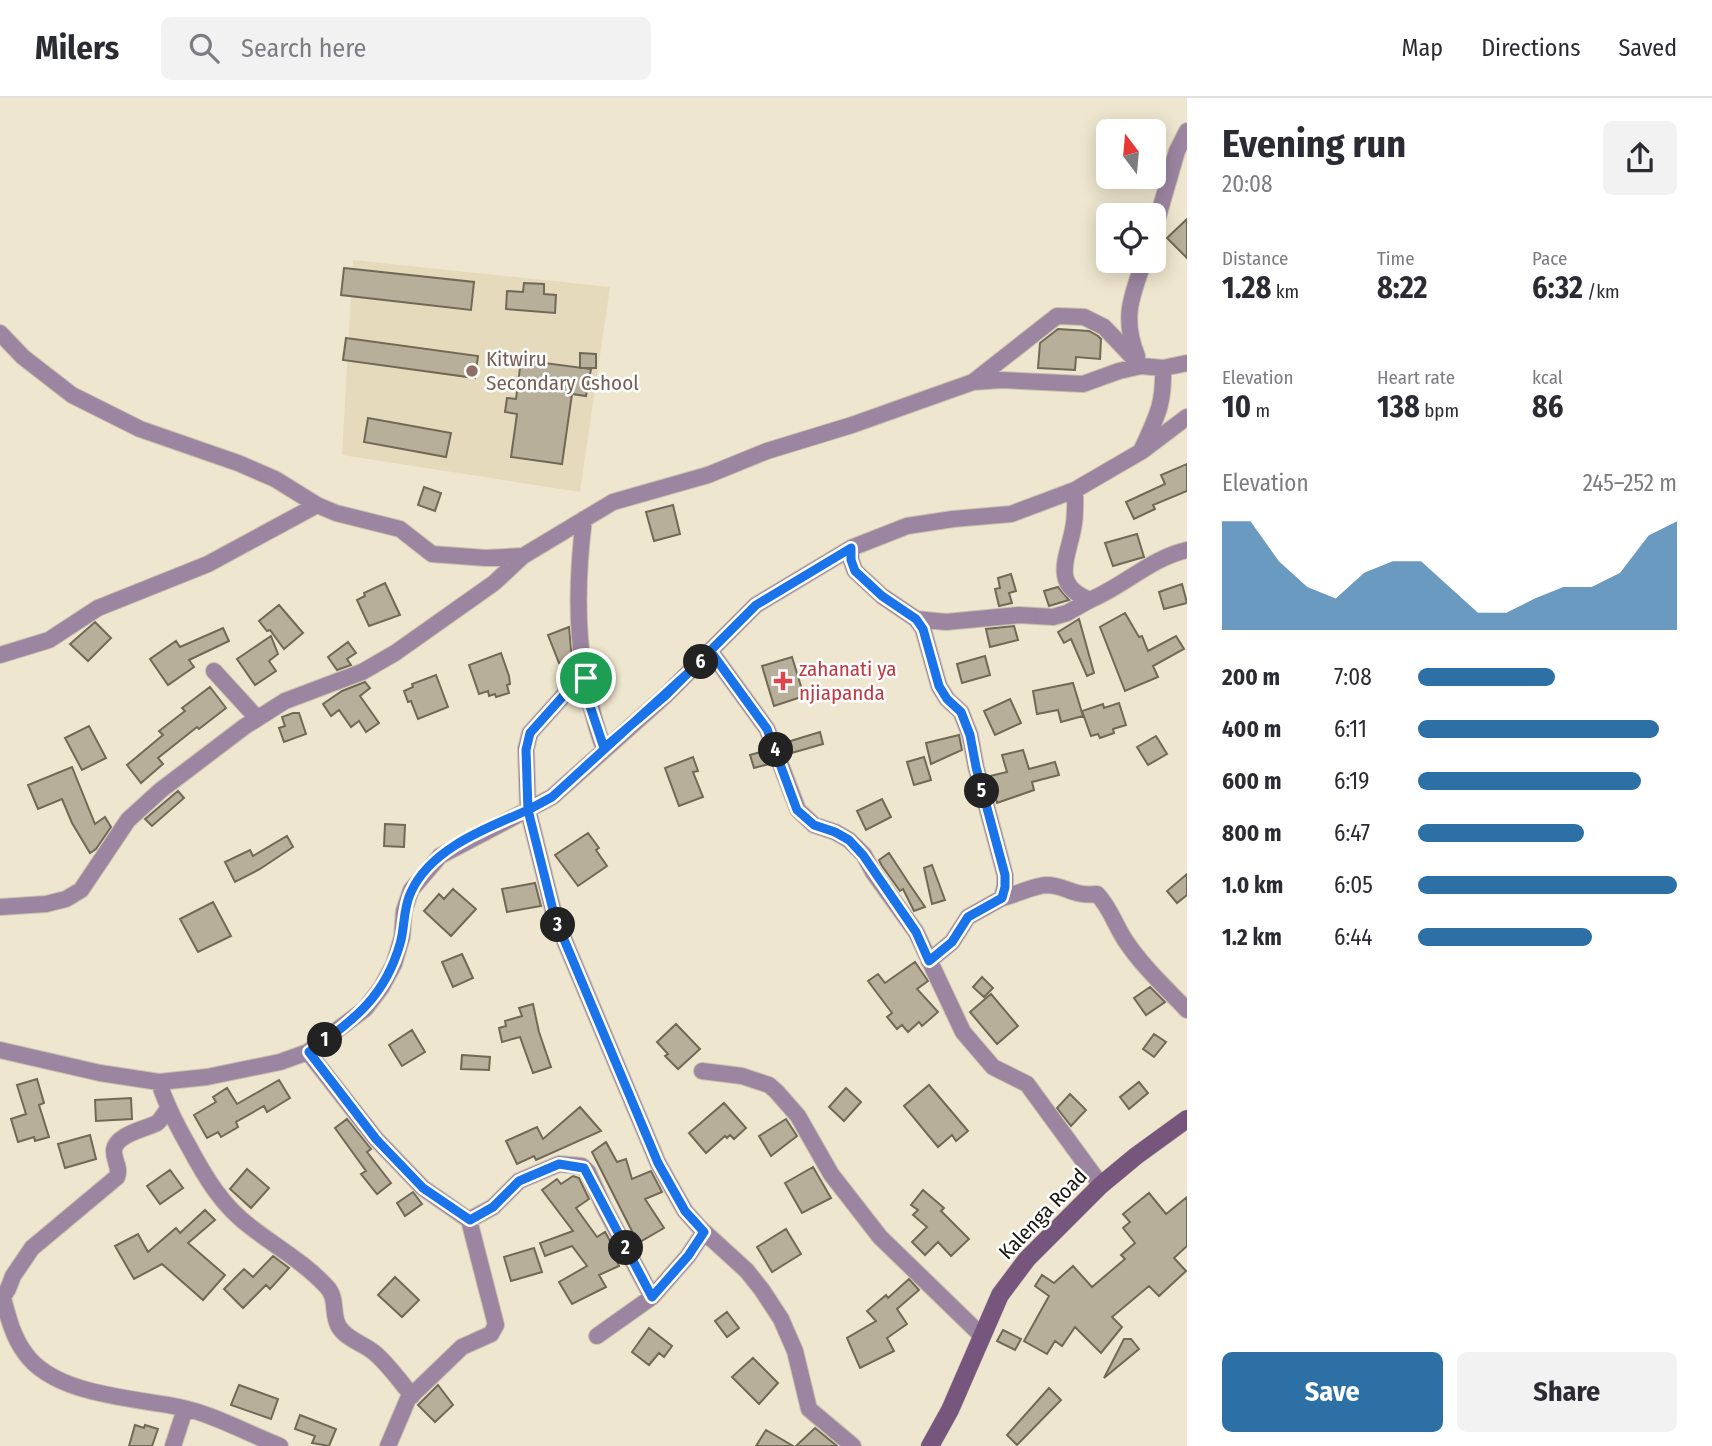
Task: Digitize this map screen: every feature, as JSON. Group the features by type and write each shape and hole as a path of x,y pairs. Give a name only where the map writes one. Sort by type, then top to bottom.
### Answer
{"main road":[{"name":"Kalenga Road","path":"930,1446 950,1410 1000,1295 1027,1259 1101,1185 1187,1119"}],"street":[{"path":"1162,203 1177,151 1187,131"},
{"path":"1140,273 1128,318 1129,337 1141,366"},
{"path":"973,382 1057,316 1084,317 1104,327 1141,366"},
{"path":"0,333 23,357 72,395 140,429 239,463 336,513 377,521 400,529 432,554 486,558 523,555"},
{"path":"0,907 46,904 66,899 81,890 128,820 177,777 257,718 285,701 362,672 395,653 494,583 523,555 612,502 708,475 767,451 852,425 973,382 1001,380 1083,384 1141,366 1163,368 1187,363"},
{"path":"1142,451 1164,394 1163,368"},
{"path":"0,1050 100,1073 159,1082 207,1077 281,1062 309,1052 365,1009 381,988 394,964 402,937 404,911 411,890 440,856 552,797 666,695 756,605 851,548 907,526 1011,514 1075,489 1142,451 1187,417"},
{"path":"1075,489 1075,518 1063,562 1075,592 1090,600"},
{"path":"0,655 49,640 98,608 208,564 317,505"},
{"path":"584,519 578,578 578,631 589,703 604,748"},
{"path":"851,548 855,571 882,596 916,619 923,629 939,686 947,699 961,712 970,735 1005,875 1002,898"},
{"path":"916,619 946,622 1018,615 1053,617 1067,613 1159,560 1187,550"},
{"path":"711,652 767,729 797,810 814,825 849,840 863,855 916,932 963,1032 993,1066 1027,1084 1101,1185"},
{"path":"214,671 257,718"},
{"path":"586,678 565,694 530,733 526,750 528,810 555,918 658,1163 685,1211 747,1271 762,1290 781,1319 794,1352 808,1409 853,1446"},
{"path":"929,961 952,942 968,917 1002,898 1046,885 1083,896 1097,894 1104,901 1125,940 1145,966 1187,1010"},
{"path":"309,1052 376,1139 423,1188 470,1220 496,1325 491,1334 462,1348 412,1396 404,1407 388,1446"},
{"path":"702,1071 742,1076 769,1085 776,1091 798,1116 831,1174 880,1237 982,1336"},
{"path":"159,1082 168,1110 216,1194 241,1220 302,1263 330,1290 335,1301 339,1327 349,1338 378,1356 412,1396"},
{"path":"168,1110 159,1121 139,1129 117,1143 114,1152 119,1168 117,1177 32,1248 13,1276 2,1299 8,1318 24,1352 40,1369 72,1384 116,1398 186,1409 280,1446"},
{"path":"470,1220 493,1207 519,1181 559,1164 582,1166 588,1172 652,1297"},
{"path":"597,1336 652,1297 688,1256 704,1232"},
{"path":"173,1446 186,1409"}],"shaded area":[{"name":"Kitwiru Secondary Cshool","path":"353,260 610,287 580,492 342,455"}],"building":[{"path":"1187,219 1187,258 1167,238"},
{"path":"344,268 474,282 471,310 341,295"},
{"path":"524,283 544,284 544,294 556,295 555,313 506,309 507,291 523,292"},
{"path":"1058,329 1089,331 1098,336 1101,339 1100,359 1076,357 1075,370 1038,368 1040,343"},
{"path":"346,338 478,356 475,378 343,360"},
{"path":"580,353 596,354 596,368 580,368"},
{"path":"521,360 591,369 586,396 572,394 562,464 511,457 517,414 505,412 507,398 516,399"},
{"path":"368,418 451,433 446,457 364,442"},
{"path":"1187,464 1187,491 1153,505 1155,509 1134,519 1126,502 1165,484 1161,475"},
{"path":"424,487 441,493 435,511 418,505"},
{"path":"673,505 680,534 654,541 646,512"},
{"path":"1137,534 1144,557 1113,566 1105,543"},
{"path":"1011,574 1016,591 1009,593 1012,603 999,606 995,589 1000,588 998,578"},
{"path":"385,583 400,615 369,626 357,600 365,596 364,593"},
{"path":"1182,584 1187,603 1164,609 1159,592"},
{"path":"1058,587 1069,600 1049,606 1044,591"},
{"path":"279,605 303,633 284,649 270,630 267,631 259,621"},
{"path":"1125,613 1139,637 1142,636 1148,651 1176,636 1184,649 1153,666 1158,677 1125,691 1100,627"},
{"path":"1079,619 1094,673 1087,676 1071,639 1064,643 1058,632"},
{"path":"95,622 111,638 88,661 70,644"},
{"path":"1014,626 1018,640 990,647 986,629"},
{"path":"569,627 572,659 559,663 548,635"},
{"path":"223,628 229,641 189,660 194,667 168,685 150,659 176,641 180,647"},
{"path":"271,636 278,654 269,661 276,671 255,685 237,659"},
{"path":"348,642 356,653 347,659 351,665 337,670 328,657"},
{"path":"501,653 509,676 509,693 496,697 495,694 489,696 488,691 479,694 469,665"},
{"path":"985,656 990,675 962,683 957,664"},
{"name":"zahanati ya njiapanda","path":"792,657 804,696 774,706 762,666"},
{"path":"436,675 448,707 418,719 404,691 413,687 412,684"},
{"path":"365,682 370,688 360,696 379,723 366,732 359,721 351,727 339,710 331,716 323,704 342,691"},
{"path":"1073,683 1083,716 1061,722 1058,710 1037,714 1033,691"},
{"path":"210,687 226,708 158,758 163,764 141,783 127,765 163,735 159,731 185,711 182,708"},
{"path":"1010,699 1021,723 995,735 984,711"},
{"path":"1119,703 1126,725 1113,729 1114,733 1100,738 1098,734 1091,736 1082,711 1103,704 1104,708"},
{"path":"299,713 306,734 284,742 279,728 285,726 282,717"},
{"path":"89,726 106,758 82,770 65,738"},
{"path":"820,732 823,744 788,754 784,743"},
{"path":"959,735 962,750 931,764 926,743"},
{"path":"1156,736 1167,754 1148,765 1137,747"},
{"path":"1023,750 1029,769 1055,762 1059,775 1032,782 1034,790 997,803 990,776 1007,772 1002,755"},
{"path":"764,751 769,764 754,768 750,755"},
{"path":"693,757 698,771 693,772 703,797 679,806 665,768"},
{"path":"924,757 931,780 914,785 907,762"},
{"path":"72,767 95,824 105,817 111,827 96,849 90,853 72,823 62,799 38,809 28,785"},
{"path":"178,791 184,798 152,826 145,819"},
{"path":"882,799 891,817 866,830 857,811"},
{"path":"385,824 405,825 404,847 384,846"},
{"path":"588,833 607,866 578,886 555,855"},
{"path":"287,836 293,847 235,882 225,862 250,850 253,856"},
{"path":"889,853 925,907 914,911 903,889 900,891 882,866 879,860"},
{"path":"932,865 945,900 932,904 924,868"},
{"path":"1187,874 1187,895 1177,903 1167,891"},
{"path":"535,883 541,906 507,912 502,889"},
{"path":"453,889 476,909 451,936 424,911 439,894 444,899"},
{"path":"213,902 231,936 198,952 180,919"},
{"path":"462,954 473,978 453,987 442,962"},
{"path":"915,962 928,981 917,989 938,1012 922,1026 919,1022 908,1032 902,1025 897,1029 887,1017 892,1013 868,981 878,974 885,983"},
{"path":"982,977 993,988 984,997 973,987"},
{"path":"1150,987 1165,1002 1146,1015 1134,998"},
{"path":"991,994 1018,1026 997,1044 970,1012"},
{"path":"533,1004 551,1067 533,1073 520,1037 502,1042 499,1028 506,1026 505,1021 522,1016 519,1008"},
{"path":"676,1024 700,1049 678,1069 665,1056 668,1054 657,1042"},
{"path":"412,1030 425,1052 402,1066 389,1045"},
{"path":"1154,1034 1166,1042 1154,1057 1143,1049"},
{"path":"462,1055 490,1057 489,1070 461,1069"},
{"path":"37,1079 44,1103 39,1105 49,1137 35,1141 34,1137 18,1142 11,1119 26,1114 17,1085"},
{"path":"279,1080 290,1098 267,1112 264,1106 236,1122 238,1127 221,1137 218,1132 207,1138 194,1115 216,1102 213,1097 227,1088 237,1104"},
{"path":"1139,1082 1148,1093 1129,1109 1120,1097"},
{"path":"929,1085 968,1131 956,1141 952,1135 938,1147 904,1106"},
{"path":"846,1088 861,1102 844,1121 829,1107"},
{"path":"1070,1094 1086,1110 1071,1126 1057,1108"},
{"path":"131,1098 132,1119 96,1121 95,1100"},
{"path":"724,1103 746,1128 734,1139 730,1135 727,1138 725,1136 706,1153 689,1133"},
{"path":"580,1107 601,1131 536,1160 534,1156 517,1164 506,1141 537,1127 543,1139"},
{"path":"347,1119 371,1149 367,1152 391,1183 377,1194 361,1174 366,1171 335,1128"},
{"path":"786,1119 797,1136 771,1156 759,1136"},
{"path":"90,1135 96,1159 65,1168 58,1144"},
{"path":"606,1142 617,1162 626,1159 632,1179 651,1171 662,1192 645,1199 664,1228 638,1243 592,1152"},
{"path":"813,1167 831,1198 802,1213 785,1183"},
{"path":"247,1169 269,1188 251,1208 230,1189"},
{"path":"170,1170 183,1188 160,1204 147,1186"},
{"path":"573,1176 579,1178 589,1199 576,1208 597,1237 605,1232 619,1257 616,1259 619,1266 599,1275 606,1287 572,1304 559,1282 587,1266 572,1246 545,1256 540,1243 573,1231 542,1190 557,1179 561,1184"},
{"path":"923,1190 944,1208 941,1211 969,1239 951,1256 938,1242 925,1255 912,1242 927,1227 913,1215 918,1210 911,1205"},
{"path":"413,1192 422,1204 405,1216 397,1203"},
{"path":"1149,1193 1166,1214 1187,1197 1187,1246 1174,1258 1186,1271 1159,1296 1149,1286 1112,1317 1122,1327 1101,1353 1075,1327 1062,1346 1055,1341 1047,1354 1024,1341 1049,1296 1035,1286 1042,1275 1054,1283 1073,1266 1092,1287 1125,1259 1121,1255 1135,1243 1123,1228 1130,1222 1123,1214"},
{"path":"205,1210 215,1220 188,1243 225,1275 203,1300 162,1264 134,1279 115,1246 138,1234 148,1252 176,1228 180,1233"},
{"path":"786,1229 801,1254 772,1272 757,1247"},
{"path":"534,1248 542,1272 511,1281 504,1257"},
{"path":"273,1256 289,1268 270,1289 266,1285 243,1308 224,1289 244,1269 253,1277"},
{"path":"395,1277 419,1300 402,1317 378,1295"},
{"path":"909,1279 919,1290 897,1309 907,1324 887,1338 894,1351 860,1368 847,1338 876,1321 867,1311 886,1295 888,1298"},
{"path":"727,1312 739,1328 727,1337 715,1321"},
{"path":"649,1328 672,1346 664,1357 659,1353 649,1365 632,1352"},
{"path":"1003,1330 1021,1339 1015,1350 997,1341"},
{"path":"1124,1339 1131,1339 1139,1349 1104,1378"},
{"path":"753,1358 778,1383 759,1404 732,1377"},
{"path":"239,1385 278,1399 271,1419 231,1405"},
{"path":"438,1385 453,1405 435,1422 418,1405"},
{"path":"1049,1388 1061,1400 1017,1445 1007,1435"},
{"path":"300,1415 336,1429 329,1446 312,1443 315,1436 295,1429"},
{"path":"135,1425 158,1429 152,1446 129,1446"},
{"path":"815,1428 837,1446 796,1446"},
{"path":"766,1430 793,1446 756,1446"}],"place":[{"name":"Kitwiru Secondary Cshool","path":"472,371"},
{"name":"zahanati ya njiapanda","path":"783,681"}],"route":[{"path":"586,678 565,694 530,733 526,750 528,810 440,856 423,874 411,890 404,911 402,937 394,964 381,988 365,1009 309,1052 376,1139 423,1188 470,1220 493,1207 519,1181 562,1163 582,1166 588,1172 652,1297 688,1256 704,1232 685,1211 658,1163 555,918 528,810 552,797 666,695 711,652 767,729 797,810 814,825 849,840 863,855 916,932 929,961 952,942 968,917 1002,898 1006,880 970,735 961,712 947,699 939,686 923,629 916,619 882,596 855,571 851,548 756,605 666,695 604,748 589,703 586,678"}]}
